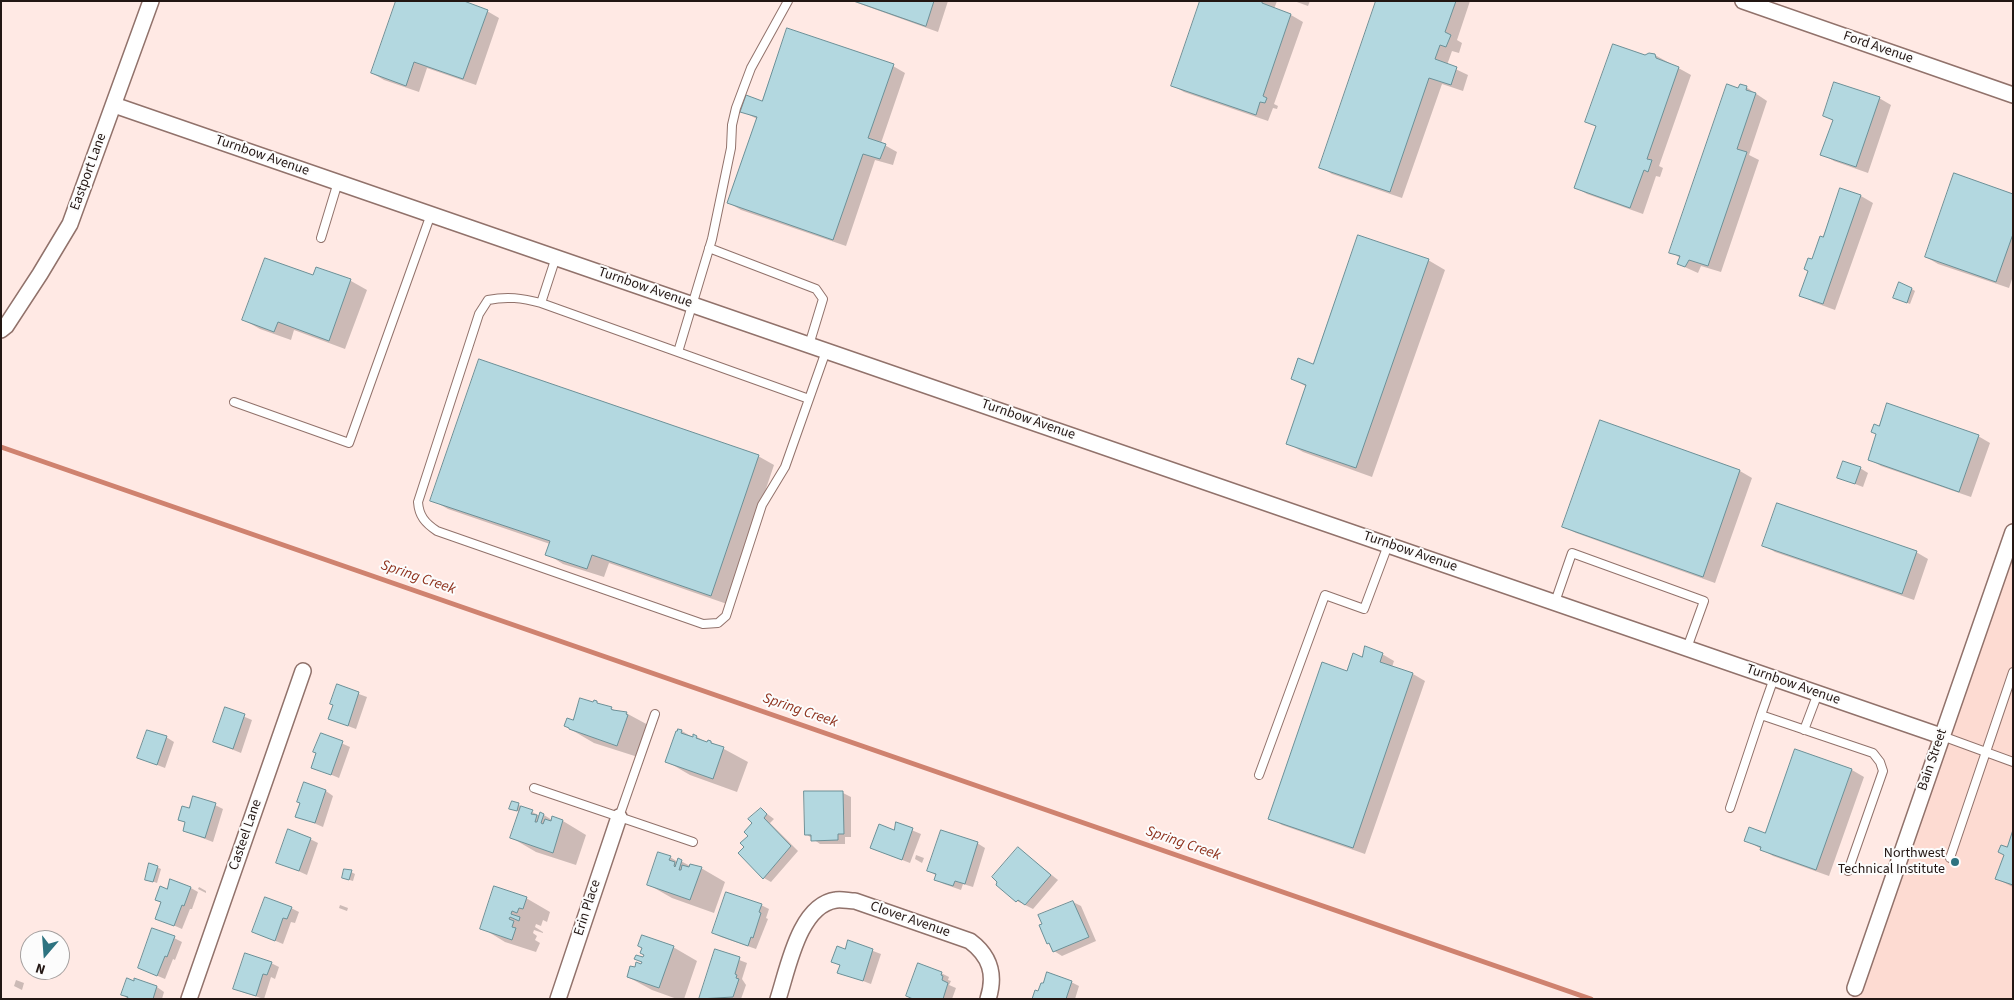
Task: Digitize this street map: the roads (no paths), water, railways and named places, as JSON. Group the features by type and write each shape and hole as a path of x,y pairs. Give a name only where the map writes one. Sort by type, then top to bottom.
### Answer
{"street":[{"name":"Eastport Lane","path":"1,330 6,326 40,274 70,224 151,1"},
{"name":"Ford Avenue","path":"1743,1 2013,95"},
{"name":"Turnbow Avenue","path":"114,105 1941,736"},
{"name":"Bain Street","path":"1855,988 2013,532"},
{"name":"Casteel Lane","path":"189,999 303,671"},
{"name":"Erin Place","path":"558,999 619,816"},
{"name":"Clover Avenue","path":"778,999 802,929 810,916 821,905 836,900 855,901 970,941 982,950 989,962 992,978 988,999"}],"lane":[{"path":"678,352 709,248 731,148 732,125 736,108 751,68 788,1"},
{"path":"321,238 338,182"},
{"path":"234,402 350,443 431,214"},
{"path":"709,248 816,289 823,299 809,344"},
{"path":"541,303 556,257"},
{"path":"809,399 541,303 524,298 504,297 488,300 479,314 418,502 419,513 437,531 703,624 718,623 726,616 762,504 785,467 809,399 826,350"},
{"path":"1259,775 1325,595 1364,609 1388,545"},
{"path":"1555,602 1572,553 1704,601 1687,648"},
{"path":"1950,858 2013,672"},
{"path":"1730,808 1774,678"},
{"path":"1804,730 1818,693"},
{"path":"619,816 655,714"},
{"path":"1761,716 1873,753 1880,762 1883,771 1848,871"},
{"path":"1941,736 2013,762"},
{"path":"534,788 693,842"}],"waterway":[{"name":"Spring Creek","path":"1,447 1591,999"}],"place":[{"name":"Northwest Technical Institute","path":"1955,862"}]}
